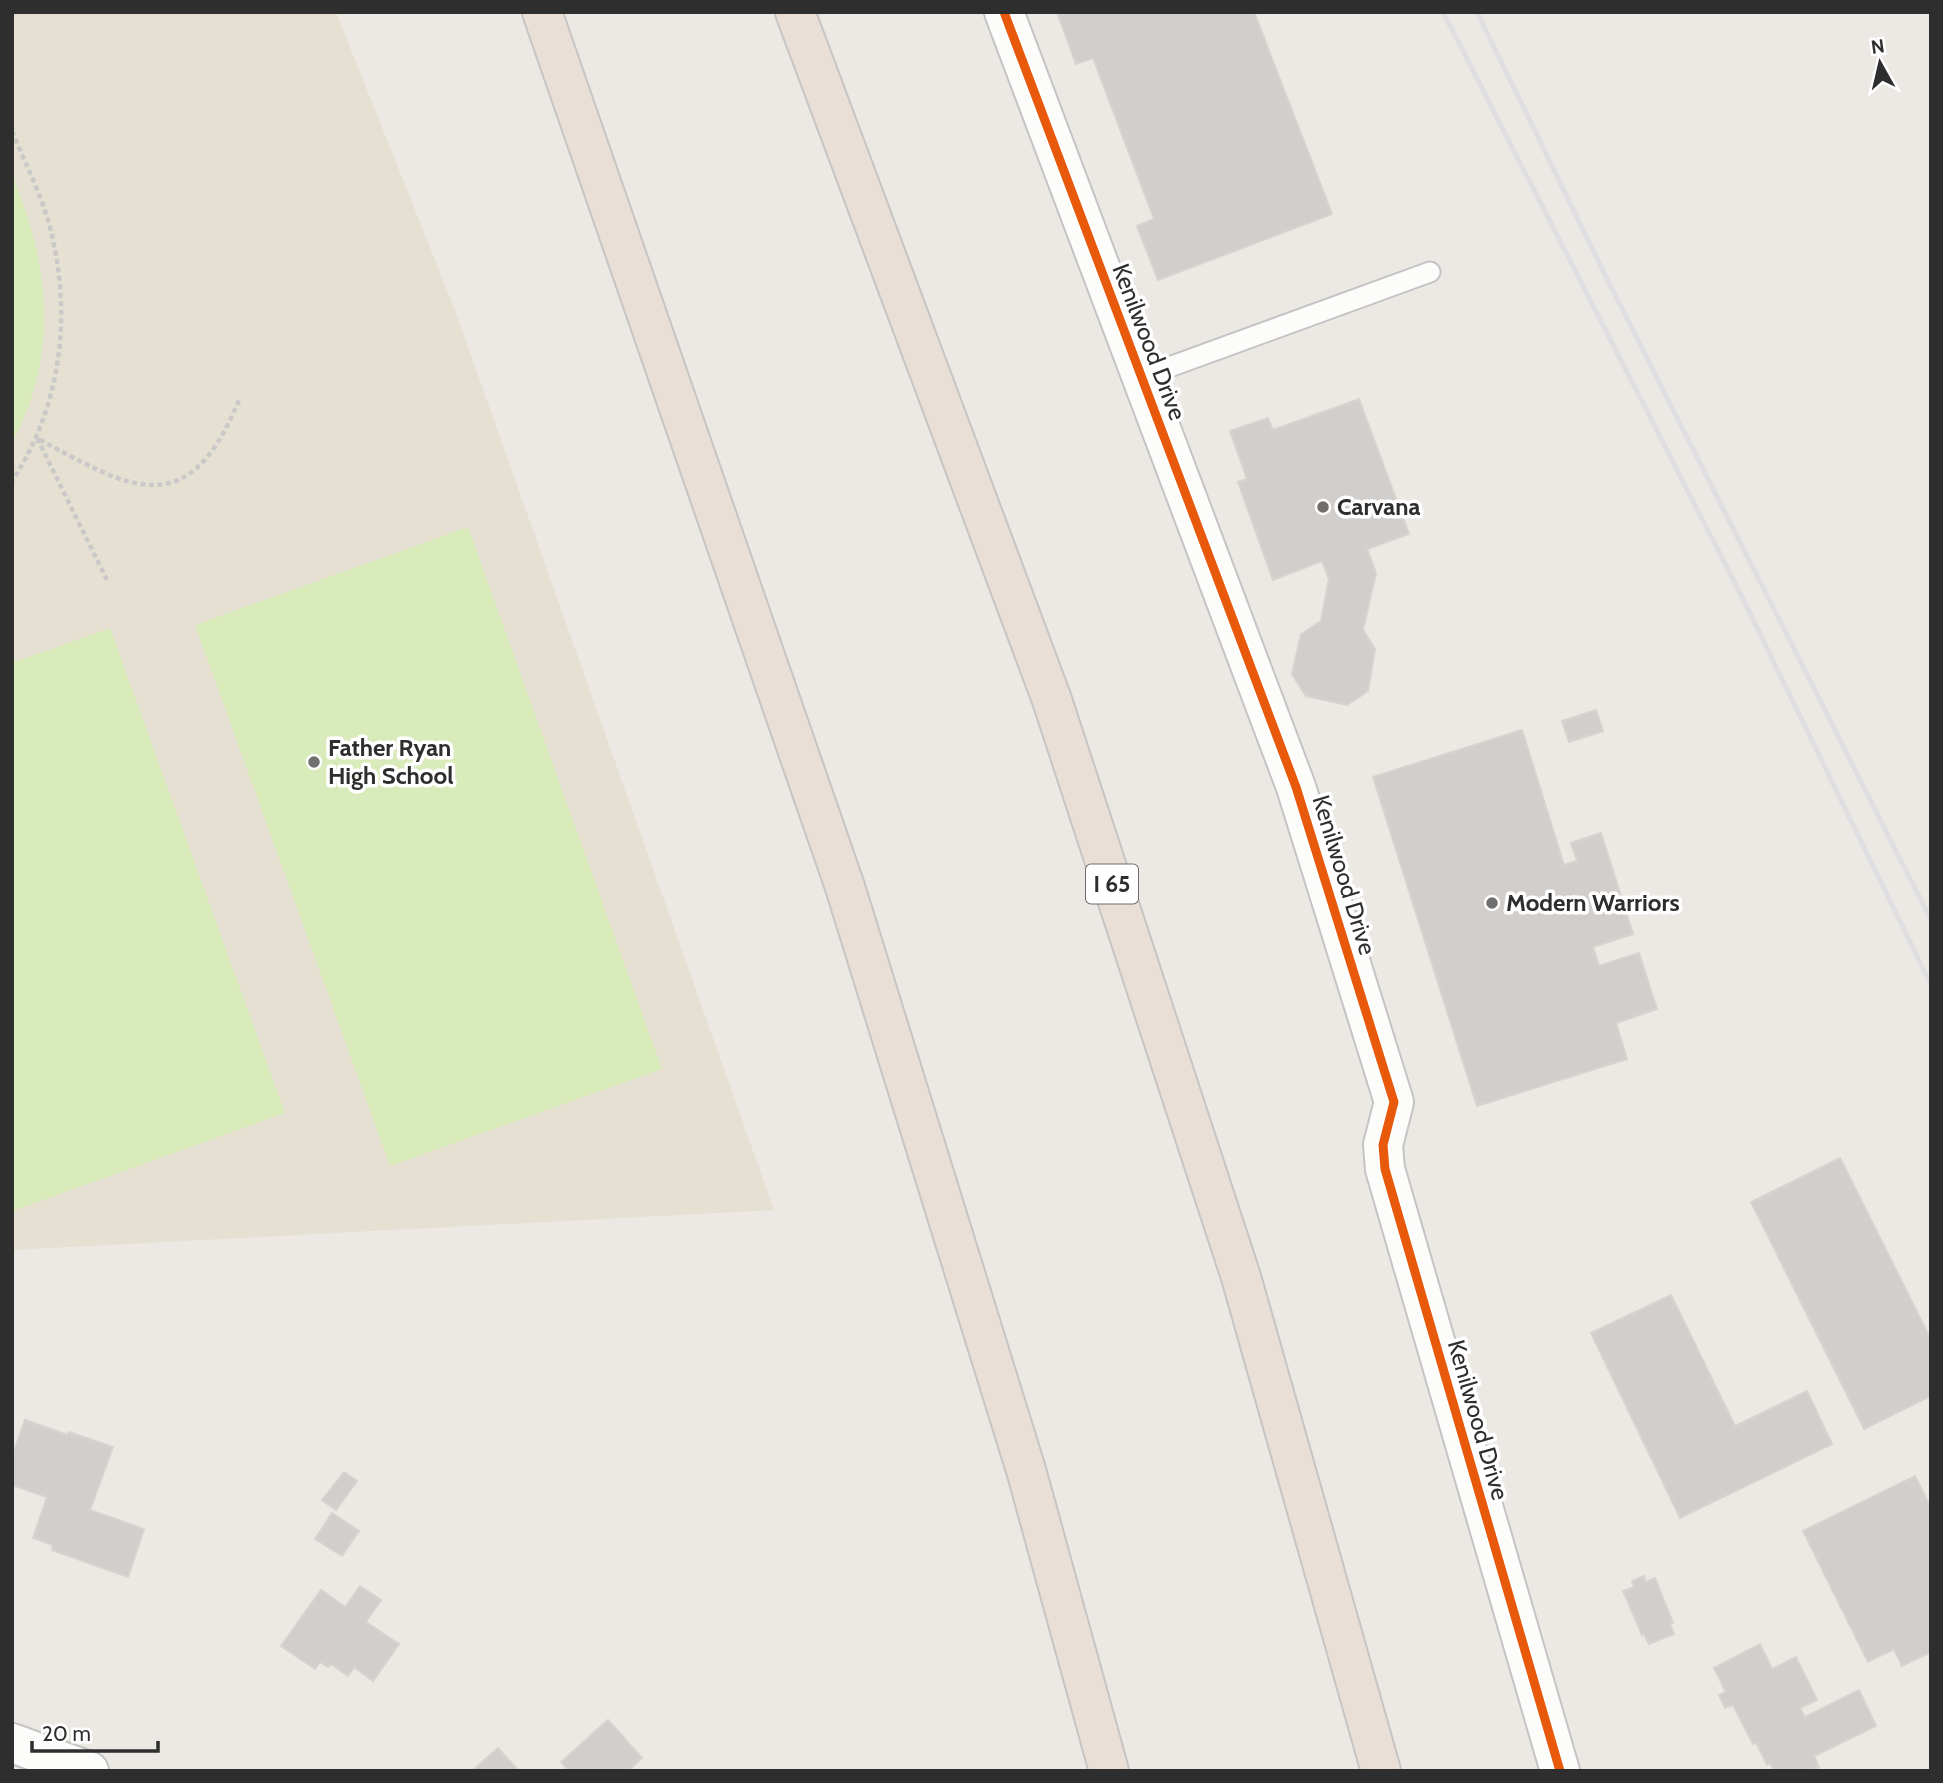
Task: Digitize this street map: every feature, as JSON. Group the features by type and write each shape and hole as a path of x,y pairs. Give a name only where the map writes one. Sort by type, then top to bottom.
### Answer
{"highway":[{"path":"542,12 845,887 1026,1470 1109,1771"},
{"name":"I 65","path":"795,12 1052,700 1241,1277 1381,1771"}],"street":[{"name":"Kenilwood Drive","path":"1004,12 1296,787 1394,1102 1383,1145 1385,1169 1560,1771"},
{"path":"12,1743 89,1771"}],"lane":[{"path":"1142,377 1430,272"}],"path":[{"path":"12,131 47,217 60,279 61,343 46,415 37,438 12,481"},
{"path":"37,438 112,478 131,484 155,486 192,473 205,460 224,435 239,400"},
{"path":"37,438 107,580"}],"shaded area":[{"name":"Father Ryan High School","path":"12,12 336,12 456,313 774,1210 12,1250"}],"green space":[{"path":"12,174 35,242 44,309 38,376 12,444"},
{"path":"468,527 662,1069 390,1166 195,625"},
{"path":"110,628 285,1113 13,1211 12,663"}],"building":[{"path":"1057,12 1254,12 1332,214 1158,280 1137,226 1154,219 1093,58 1076,64"},
{"path":"1359,399 1409,534 1367,549 1376,573 1363,630 1375,649 1368,691 1347,705 1306,696 1292,674 1301,634 1321,621 1329,579 1322,561 1273,580 1238,482 1247,479 1230,431 1268,418 1273,430"},
{"path":"1596,710 1603,731 1569,742 1562,721"},
{"path":"1522,730 1564,865 1577,861 1571,843 1601,833 1633,934 1593,947 1599,966 1639,953 1657,1009 1616,1023 1627,1059 1477,1106 1373,777"},
{"path":"1840,1158 1931,1340 1931,1396 1864,1429 1751,1202"},
{"path":"1671,1295 1735,1426 1807,1391 1832,1444 1680,1518 1591,1333"},
{"path":"25,1420 113,1447 90,1510 144,1529 128,1577 52,1550 53,1545 33,1538 47,1497 12,1485 12,1457"},
{"path":"344,1472 357,1481 336,1510 322,1500"},
{"path":"1915,1476 1931,1508 1931,1652 1902,1666 1894,1649 1868,1662 1803,1531"},
{"path":"332,1513 359,1531 342,1556 315,1539"},
{"path":"1644,1576 1646,1582 1655,1578 1673,1623 1670,1624 1674,1634 1649,1644 1644,1634 1642,1635 1623,1591 1634,1587 1632,1581"},
{"path":"360,1586 381,1600 366,1622 399,1644 373,1681 354,1667 348,1676 331,1664 328,1667 320,1662 315,1669 281,1646 321,1590 345,1607"},
{"path":"1760,1644 1772,1669 1796,1657 1817,1700 1800,1708 1805,1717 1859,1690 1876,1726 1814,1756 1819,1767 1811,1771 1774,1771 1770,1763 1767,1765 1756,1742 1753,1744 1733,1705 1725,1708 1719,1695 1726,1692 1714,1668"},
{"path":"608,1720 642,1758 628,1771 569,1771 561,1762"},
{"path":"498,1748 519,1771 472,1771"}],"railway":[{"path":"1443,12 1744,601 1931,985"},
{"path":"1477,12 1607,279 1931,920"}],"cycle path":[{"path":"1004,12 1296,787 1394,1102 1383,1145 1385,1169 1560,1771"}],"place":[{"name":"Carvana","path":"1323,507"},
{"name":"Father Ryan High School","path":"314,762"},
{"name":"Modern Warriors","path":"1492,903"}]}
